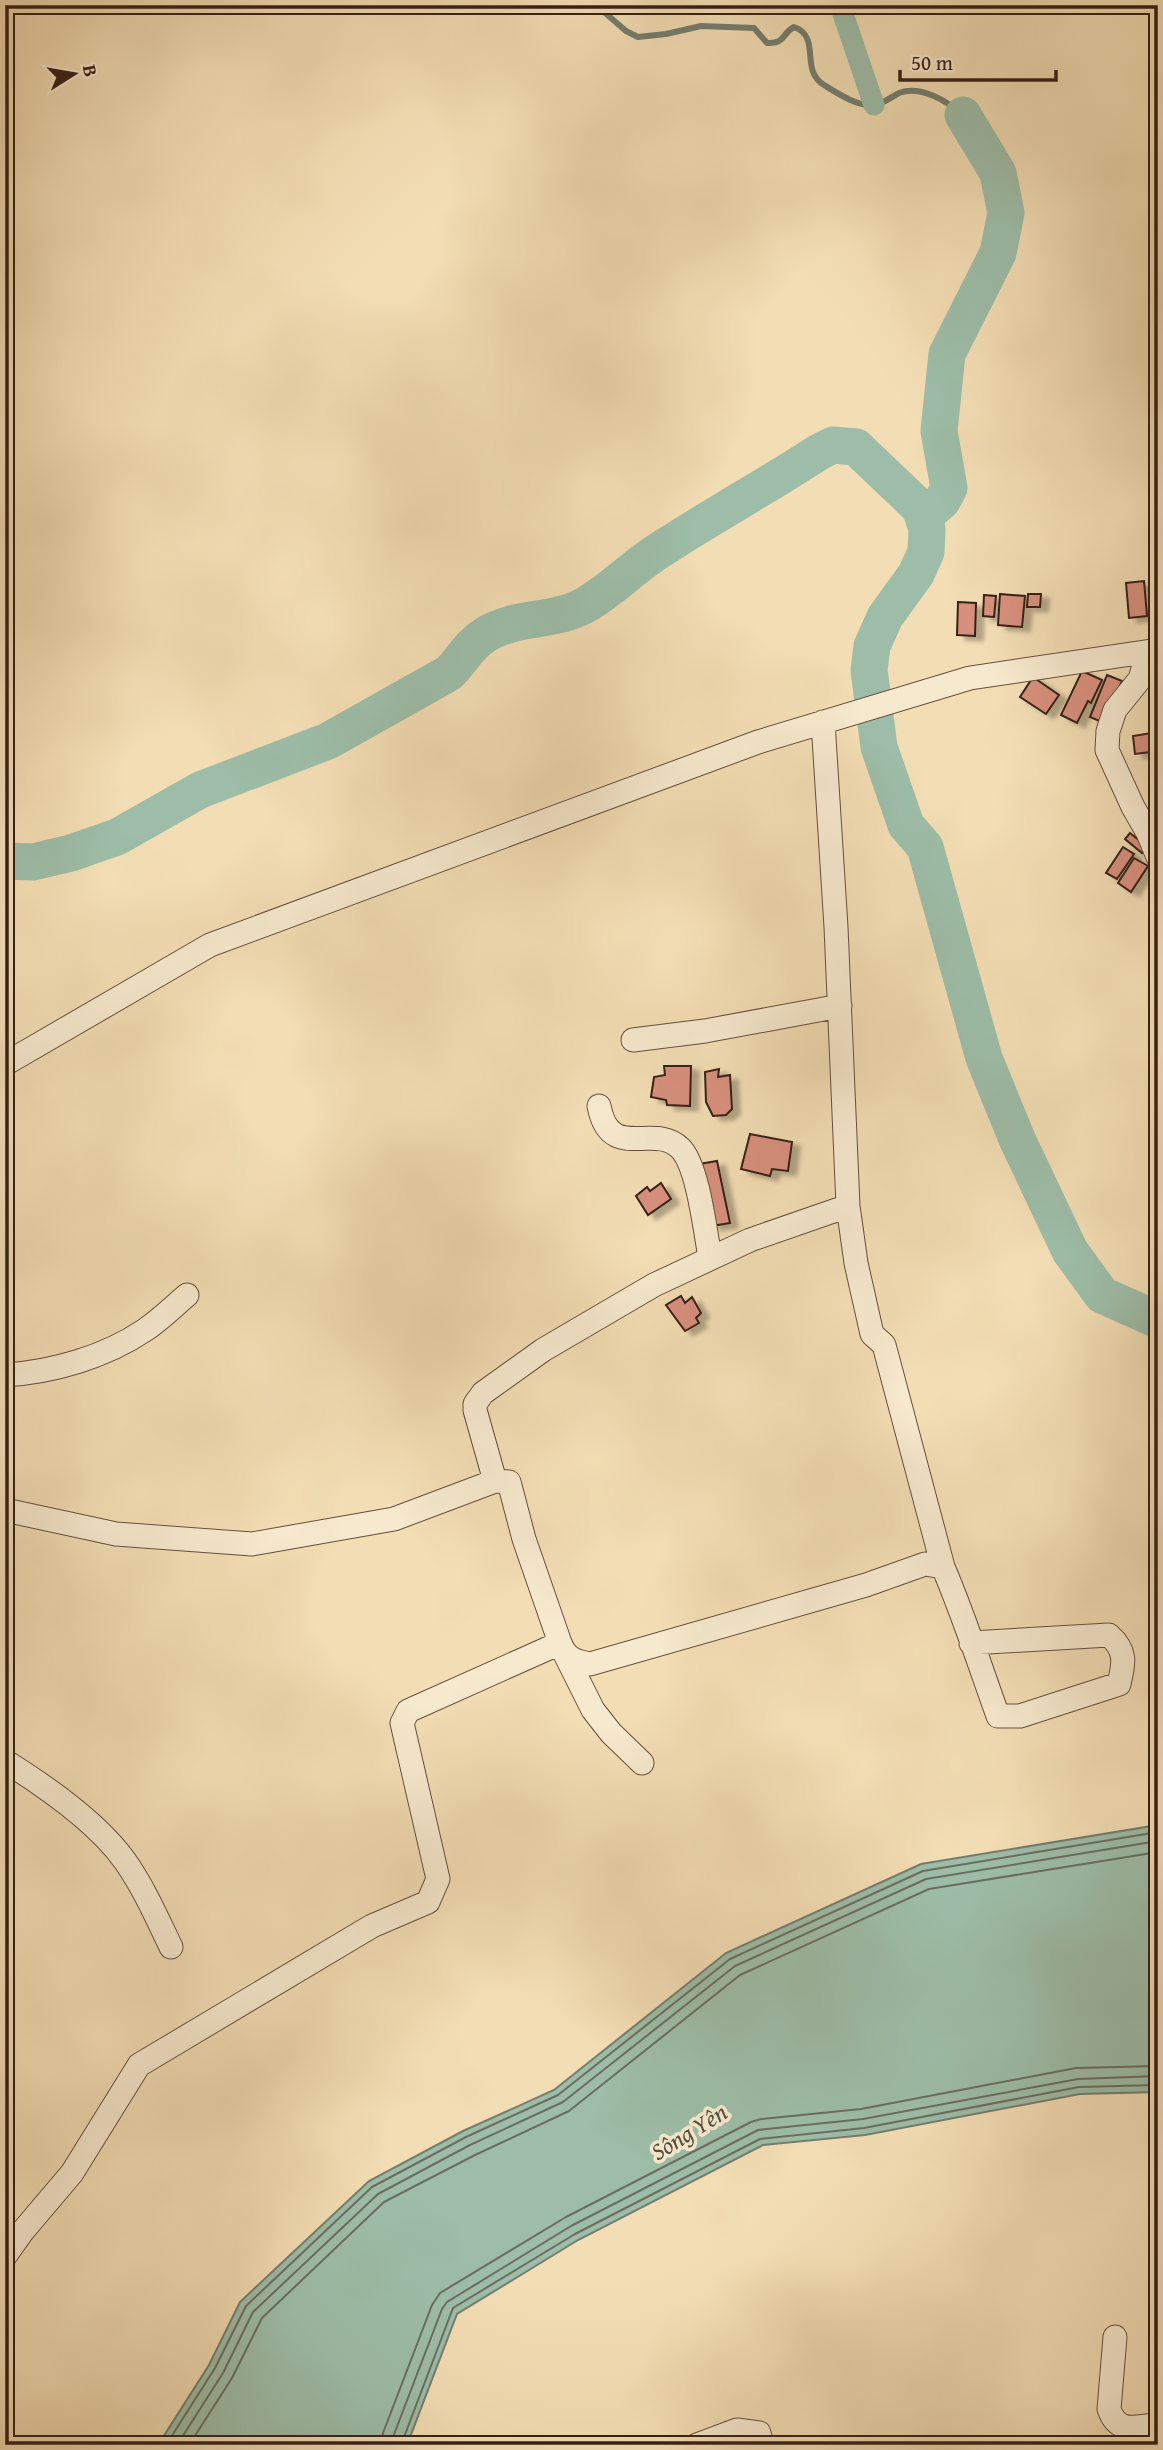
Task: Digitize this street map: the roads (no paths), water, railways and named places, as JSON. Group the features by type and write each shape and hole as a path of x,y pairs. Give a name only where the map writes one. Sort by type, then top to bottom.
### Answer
{"street":[{"path":"5,1064 210,945 758,742 970,678 1153,651"},
{"path":"1153,651 1140,679 1115,710 1108,731 1107,751 1158,858"},
{"path":"833,719 848,1206 856,1263 872,1334 884,1345 943,1567 961,1608 971,1643 998,1716 1020,1716 1119,1684 1124,1664 1120,1645 1109,1635 971,1643"},
{"path":"633,1040 705,1031 840,1006"},
{"path":"599,1106 605,1126 616,1136 626,1139 664,1139 682,1149 693,1171 710,1257"},
{"path":"495,1481 475,1410 475,1404 483,1392 543,1350 654,1285 750,1240 848,1206"},
{"path":"5,1375 68,1364 109,1349 144,1330 187,1295"},
{"path":"5,1510 116,1534 252,1544 394,1519 495,1481 509,1482 524,1539 562,1648 593,1710 611,1733 642,1763"},
{"path":"562,1648 576,1661 590,1664 866,1585 925,1564 943,1567"},
{"path":"5,2256 72,2173 139,2065 372,1926 428,1902 438,1879 402,1723 408,1711 562,1648"},
{"path":"5,1761 43,1786 111,1844 148,1898 171,1947"},
{"path":"1115,2337 1109,2409 1113,2421 1118,2426 1127,2427 1158,2425"},
{"path":"697,2445 737,2430 758,2433 762,2445"}],"water":[{"name":"Sông Yên","path":"1158,1825 1158,2092 1080,2094 865,2135 763,2145 578,2240 457,2314 407,2445 158,2445 209,2365 240,2302 369,2181 463,2131 554,2090 726,1953 921,1864"}],"waterway":[{"path":"596,5 626,31 638,37 701,26 754,28 767,43 773,43 794,27 807,38 817,79 841,95 861,104 874,105 899,93 916,91 942,100 963,115"},
{"path":"840,5 874,105"},
{"path":"923,517 942,501 949,488 939,431 947,354 998,253 1006,213 998,173 963,115"},
{"path":"5,861 33,862 71,853 117,837 200,790 328,741 449,673 485,635 510,624 562,614 587,604 660,550 819,452 833,445 856,447 920,508 927,529 926,552 916,574 885,617 872,646 869,670 879,747 906,825 925,847 984,1058 1017,1139 1070,1251 1102,1295 1158,1320"}]}
